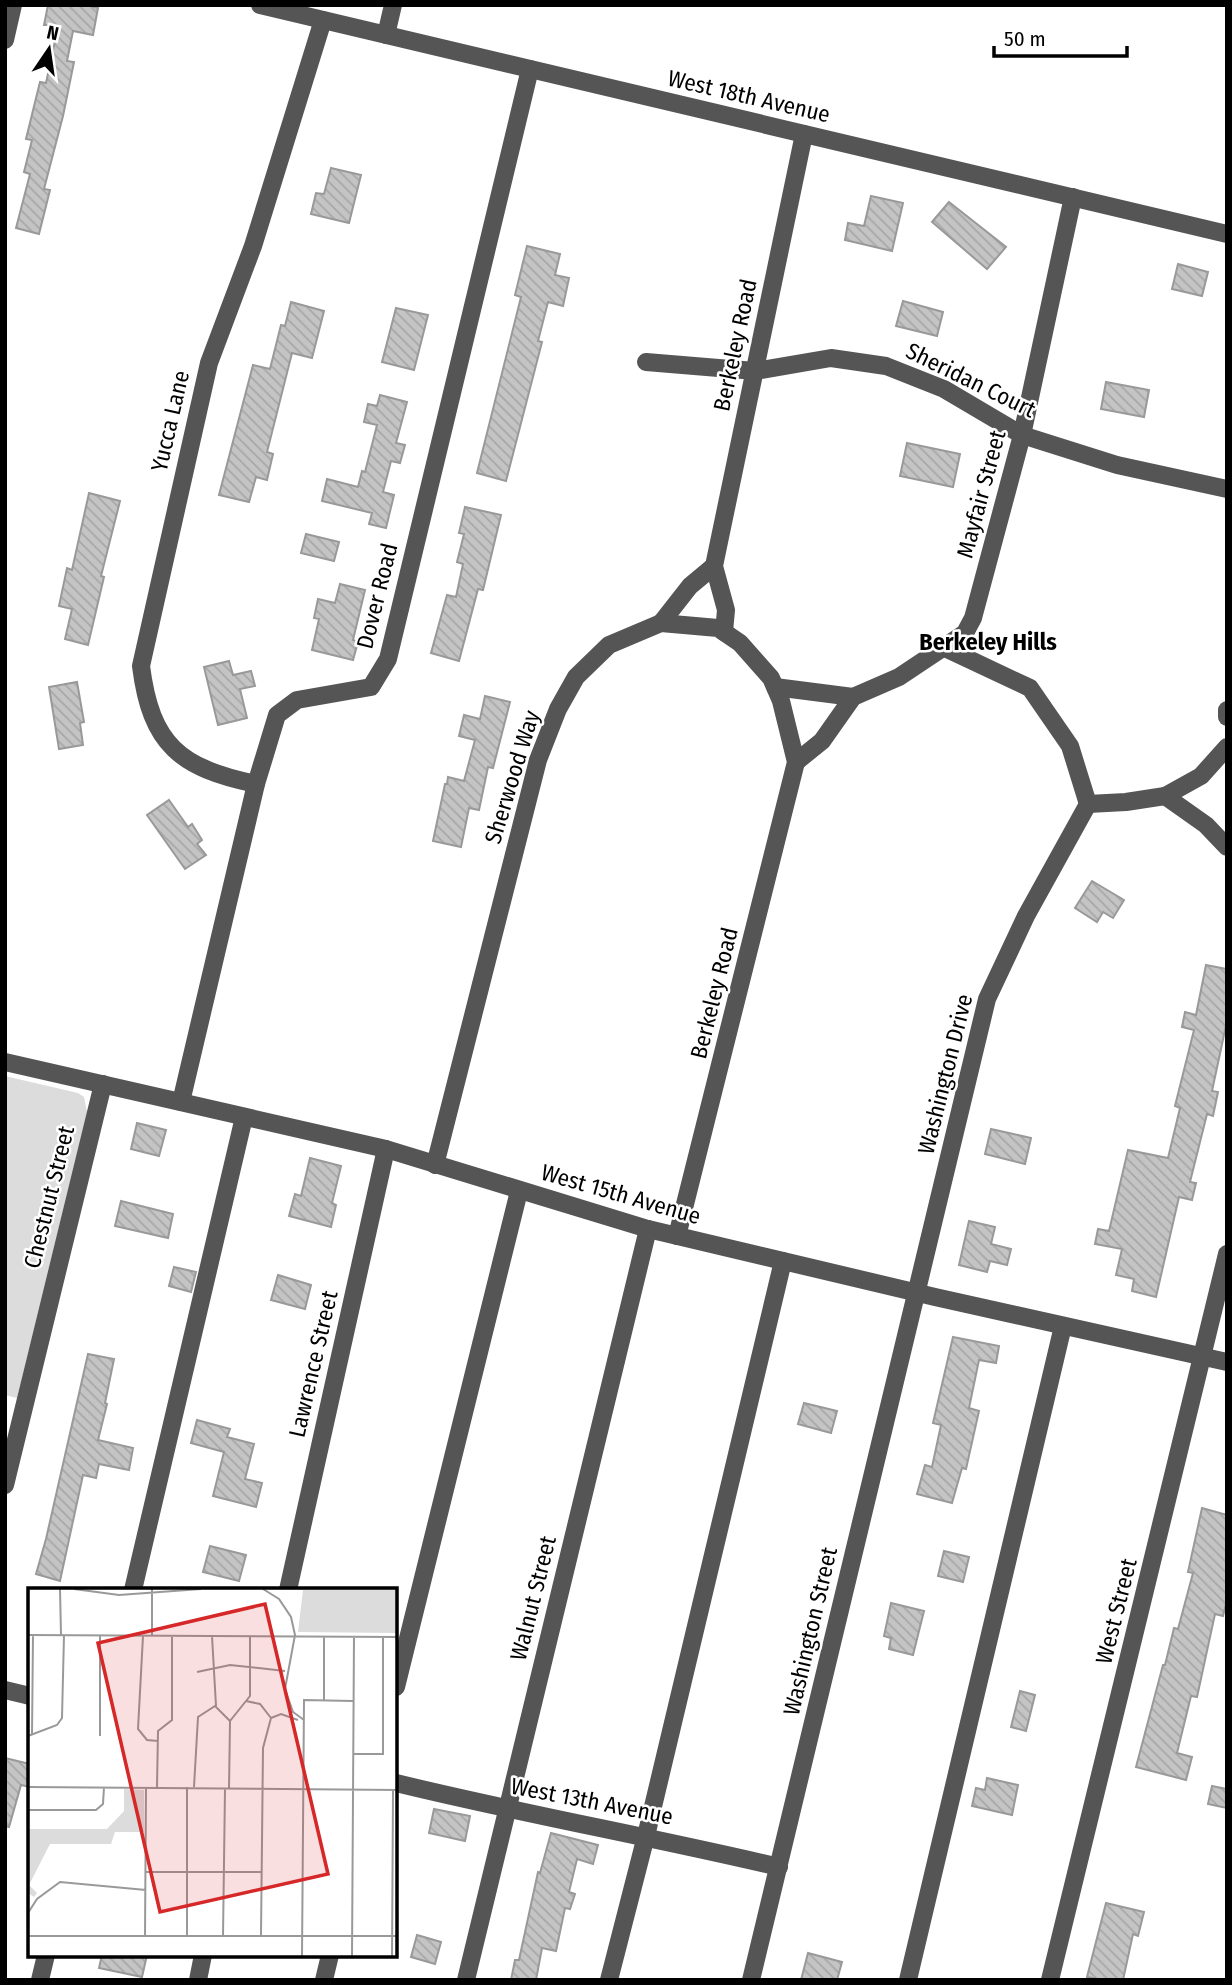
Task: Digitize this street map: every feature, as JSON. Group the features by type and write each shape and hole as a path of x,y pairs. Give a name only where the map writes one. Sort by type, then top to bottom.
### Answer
{"street":[{"path":"5,40 13,5"},
{"name":"West 18th Avenue","path":"260,5 1227,234"},
{"path":"386,35 393,5"},
{"name":"Yucca Lane","path":"256,784 220,775 184,759 160,734 145,696 141,666 209,363 253,246 323,20"},
{"name":"Dover Road","path":"181,1102 256,784 277,715 297,700 371,687 388,659 530,69"},
{"name":"Berkeley Road","path":"724,632 726,610 714,566 804,134"},
{"name":"Mayfair Street","path":"853,697 900,677 965,633 973,618 1022,435 1073,197"},
{"name":"Sheridan Court","path":"646,362 755,372 831,358 886,366 944,389 1022,435 1117,465 1227,489"},
{"path":"661,623 690,586 714,566"},
{"name":"Sherwood Way","path":"435,1165 538,760 558,709 576,677 609,645 661,623 718,628 740,643 771,678 796,762"},
{"path":"943,647 1030,688 1070,746 1088,804 1166,796 1201,776 1227,747"},
{"path":"775,687 853,697 822,741 796,762"},
{"path":"1227,710 1227,717"},
{"name":"Berkeley Road","path":"677,1236 796,762"},
{"path":"1166,796 1206,825 1227,847"},
{"name":"Washington Drive","path":"916,1293 987,999 1026,916 1088,804"},
{"name":"West 15th Avenue","path":"5,1062 386,1149 648,1229 916,1293 1227,1362"},
{"name":"Chestnut Street","path":"5,1485 13,1412 103,1084"},
{"path":"133,1588 244,1117"},
{"name":"Lawrence Street","path":"288,1588 386,1149"},
{"path":"397,1683 519,1191"},
{"name":"Walnut Street","path":"466,1980 648,1229"},
{"name":"West Street","path":"1050,1980 1227,1254"},
{"path":"609,1980 783,1261"},
{"name":"Washington Street","path":"751,1980 916,1293"},
{"path":"908,1980 1063,1326"},
{"path":"5,1690 28,1696"},
{"name":"West 13th Avenue","path":"397,1783 507,1810 646,1836 779,1867"},
{"path":"40,1980 46,1957"},
{"path":"198,1980 204,1957"},
{"path":"324,1980 330,1957"}],"shaded area":[{"path":"5,1076 78,1093 84,1097 87,1112 17,1398 5,1395"}],"building":[{"path":"48,5 87,5 98,8 93,35 73,31 67,61 74,62 44,189 50,190 39,234 16,228 30,174 24,172 32,140 26,139 40,82 46,83 55,41 46,39 49,25 44,25"},
{"path":"331,168 361,175 349,223 311,214 316,193 324,194"},
{"path":"871,196 903,203 892,251 845,240 848,223 864,226"},
{"path":"949,202 1006,247 987,269 932,222"},
{"path":"527,246 560,254 555,275 569,278 563,306 548,302 538,341 542,342 506,481 477,473 521,297 515,295"},
{"path":"1178,264 1208,272 1202,296 1172,289"},
{"path":"903,301 943,312 937,336 896,326"},
{"path":"291,302 324,311 312,358 292,353 267,452 273,454 267,480 256,477 249,502 219,495 253,365 270,369 281,325 285,326"},
{"path":"396,308 428,315 414,370 382,362"},
{"path":"1106,382 1149,390 1144,417 1101,409"},
{"path":"380,395 407,402 396,443 405,445 400,463 391,461 383,492 394,495 386,528 369,524 372,513 322,501 327,479 358,487 362,471 365,472 377,425 364,422 368,404 377,406"},
{"path":"907,443 960,454 953,487 900,476"},
{"path":"89,493 120,501 101,576 104,577 88,645 65,639 72,609 59,606 67,568 72,570"},
{"path":"465,507 501,515 483,590 478,589 459,661 431,653 447,595 456,597 463,564 457,562 464,534 459,533"},
{"path":"306,534 339,542 334,561 301,553"},
{"path":"340,584 365,590 353,640 358,642 353,660 312,650 319,619 314,618 318,599 335,603"},
{"path":"229,661 233,675 251,671 255,686 240,689 247,718 218,725 204,667"},
{"path":"77,682 84,722 80,723 83,745 59,749 49,687"},
{"path":"485,696 510,702 493,768 488,767 479,810 469,808 461,847 433,841 445,784 448,777 464,781 475,740 459,736 464,715 480,719"},
{"path":"169,800 188,827 192,824 202,840 197,844 206,855 185,869 147,815"},
{"path":"1092,881 1124,900 1113,918 1103,912 1097,922 1075,908"},
{"path":"1206,965 1227,969 1227,1021 1212,1091 1218,1092 1213,1116 1207,1114 1190,1182 1196,1183 1192,1200 1179,1197 1156,1297 1132,1291 1134,1279 1116,1275 1122,1249 1095,1244 1098,1229 1109,1231 1128,1150 1168,1158 1180,1108 1175,1106 1194,1030 1182,1027 1185,1012 1196,1015"},
{"path":"137,1123 166,1130 159,1156 131,1149"},
{"path":"991,1129 1031,1138 1025,1164 985,1154"},
{"path":"310,1158 341,1166 332,1203 336,1205 331,1227 289,1216 295,1194 301,1196"},
{"path":"121,1201 173,1214 168,1238 115,1226"},
{"path":"969,1221 995,1227 991,1244 1011,1249 1007,1265 990,1261 987,1272 959,1265"},
{"path":"174,1267 196,1272 191,1292 169,1286"},
{"path":"278,1275 311,1285 305,1309 271,1300"},
{"path":"953,1337 999,1346 996,1363 979,1360 969,1408 979,1411 966,1469 962,1468 952,1503 917,1494 925,1465 932,1467 941,1425 933,1423"},
{"path":"88,1354 114,1359 98,1440 133,1448 129,1470 99,1464 96,1478 83,1475 60,1581 36,1574"},
{"path":"804,1403 837,1411 831,1433 798,1424"},
{"path":"197,1420 230,1429 227,1437 254,1444 245,1479 262,1483 256,1507 213,1496 224,1452 191,1443"},
{"path":"1202,1508 1227,1515 1227,1600 1223,1616 1215,1614 1197,1697 1191,1696 1177,1753 1192,1757 1186,1780 1136,1767 1163,1665 1174,1628 1178,1629 1193,1573 1188,1572"},
{"path":"210,1546 246,1555 239,1581 203,1572"},
{"path":"944,1551 969,1557 963,1582 938,1576"},
{"path":"891,1603 924,1611 913,1655 889,1649 891,1638 884,1636"},
{"path":"1020,1691 1035,1695 1026,1731 1011,1727"},
{"path":"5,1758 28,1764 28,1787 21,1785 9,1827 5,1826"},
{"path":"987,1778 1018,1785 1012,1815 972,1806 976,1788 985,1790"},
{"path":"1212,1786 1227,1789 1227,1808 1208,1804"},
{"path":"434,1809 470,1816 465,1841 429,1833"},
{"path":"551,1833 598,1845 593,1864 577,1859 569,1892 575,1894 570,1909 565,1908 556,1951 542,1948 536,1980 511,1980 515,1960 519,1960 538,1872 540,1873"},
{"path":"1106,1903 1144,1912 1138,1936 1133,1934 1123,1980 1087,1977"},
{"path":"417,1935 441,1942 435,1964 411,1957"},
{"path":"808,1953 842,1962 837,1980 801,1980"},
{"path":"102,1957 147,1957 142,1977 99,1968"}],"district":[{"name":"Berkeley Hills","path":"988,642"}]}
